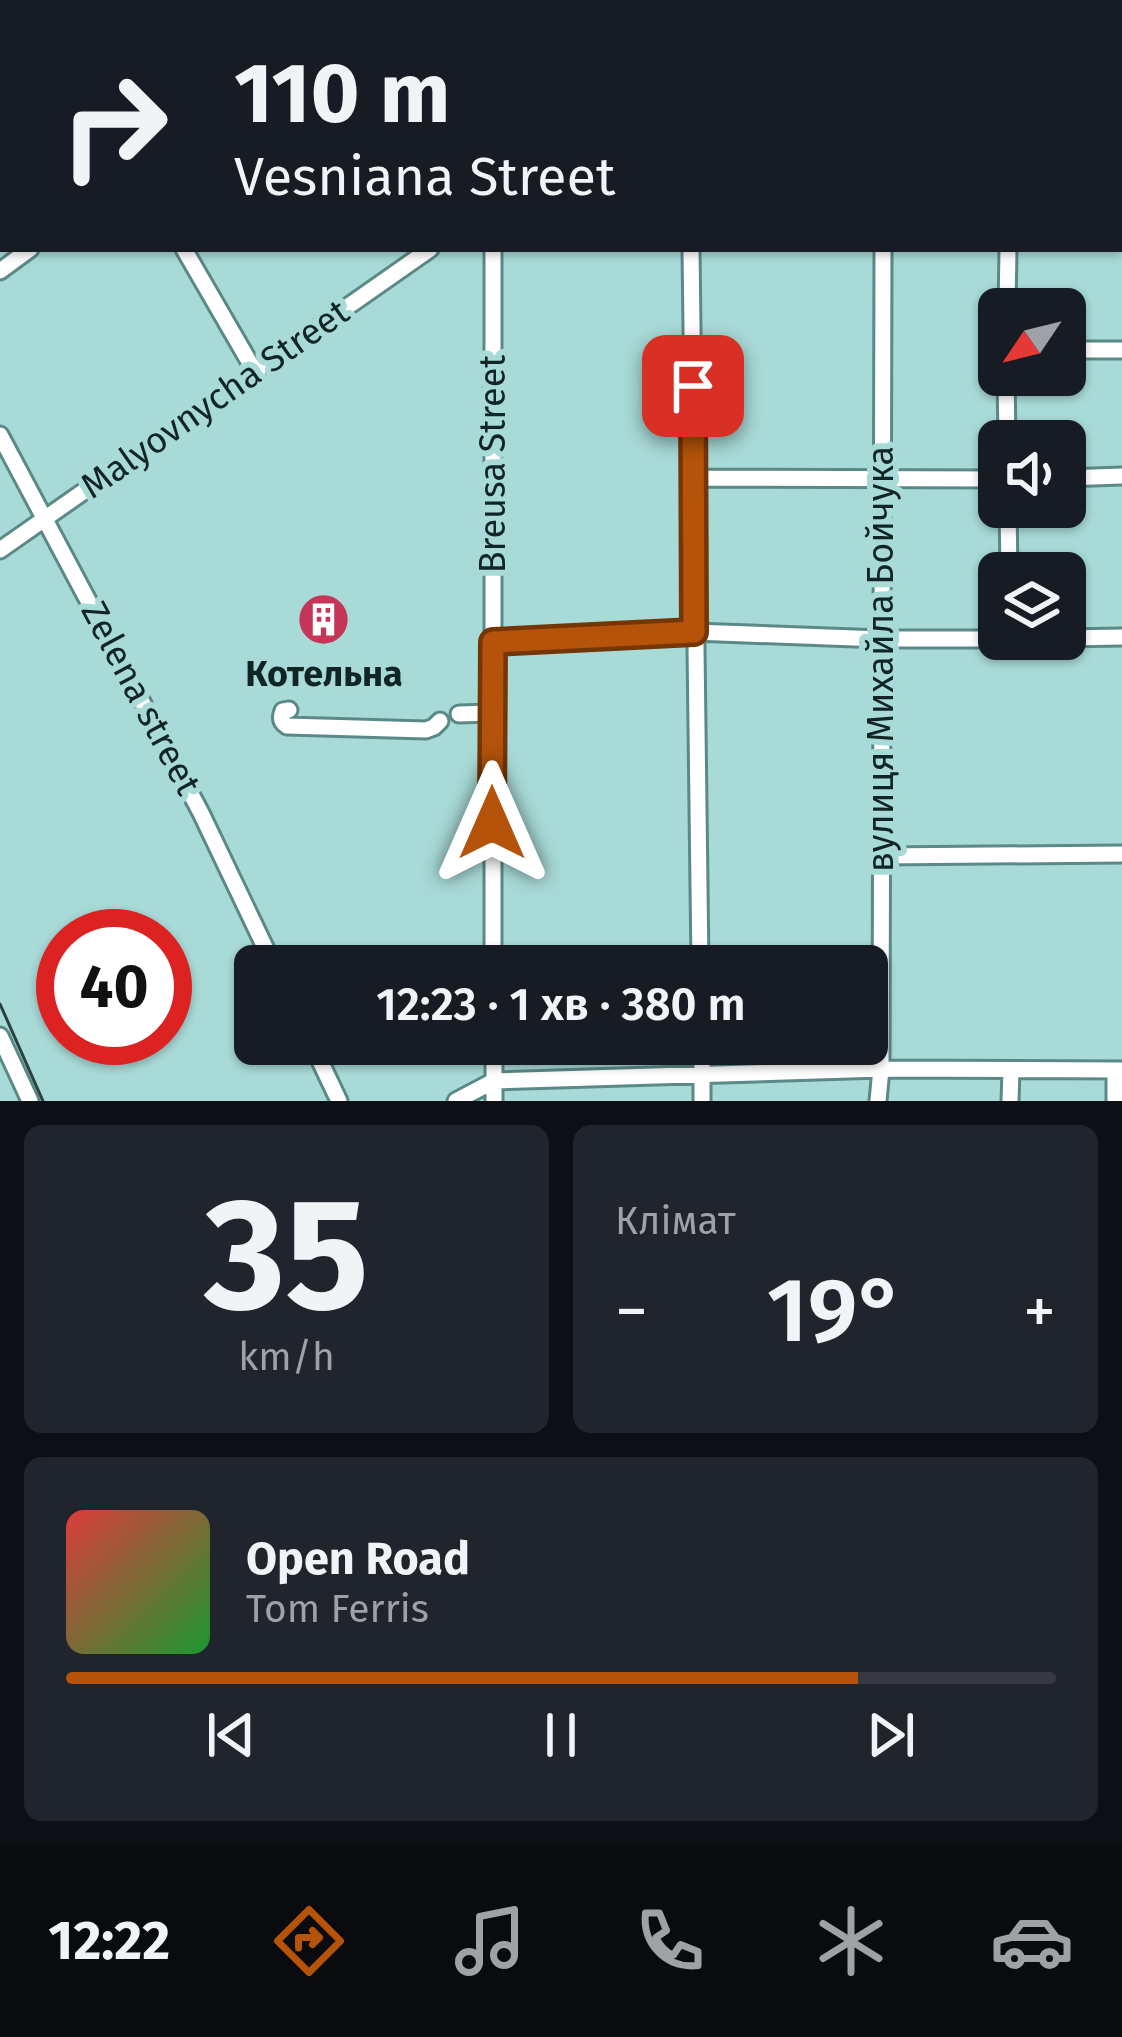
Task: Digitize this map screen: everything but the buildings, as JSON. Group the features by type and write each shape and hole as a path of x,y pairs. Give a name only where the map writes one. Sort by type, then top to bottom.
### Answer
{"street":[{"path":"0,271 26,252"},
{"path":"186,252 254,370"},
{"name":"Malyovnycha Street","path":"0,550 426,252"},
{"name":"Breusa Street","path":"493,252 494,945"},
{"path":"691,252 700,945"},
{"name":"вулиця Михайла Бойчука","path":"878,1101 883,252"},
{"path":"1007,288 1008,252"},
{"path":"1086,350 1122,350"},
{"name":"Zelena street","path":"0,434 201,813 264,945"},
{"path":"1086,477 1122,476"},
{"path":"694,478 978,478"},
{"path":"493,642 694,632 978,639"},
{"path":"1086,638 1122,637"},
{"path":"289,710 281,716 287,726 426,730 440,721"},
{"path":"459,714 491,713"},
{"path":"881,856 1122,854"},
{"path":"0,1036 7,1071 30,1101"},
{"path":"322,1065 339,1101"},
{"path":"494,1065 494,1101"},
{"path":"702,1065 702,1101"},
{"path":"456,1101 494,1081 881,1069 1118,1070 1115,1101"},
{"path":"1010,1101 1011,1070"}],"tram line":[{"path":"0,1004 43,1101"}],"place":[{"name":"Котельна","path":"324,619"}],"route":[{"path":"492,823 493,642 694,632 693,386"}]}
